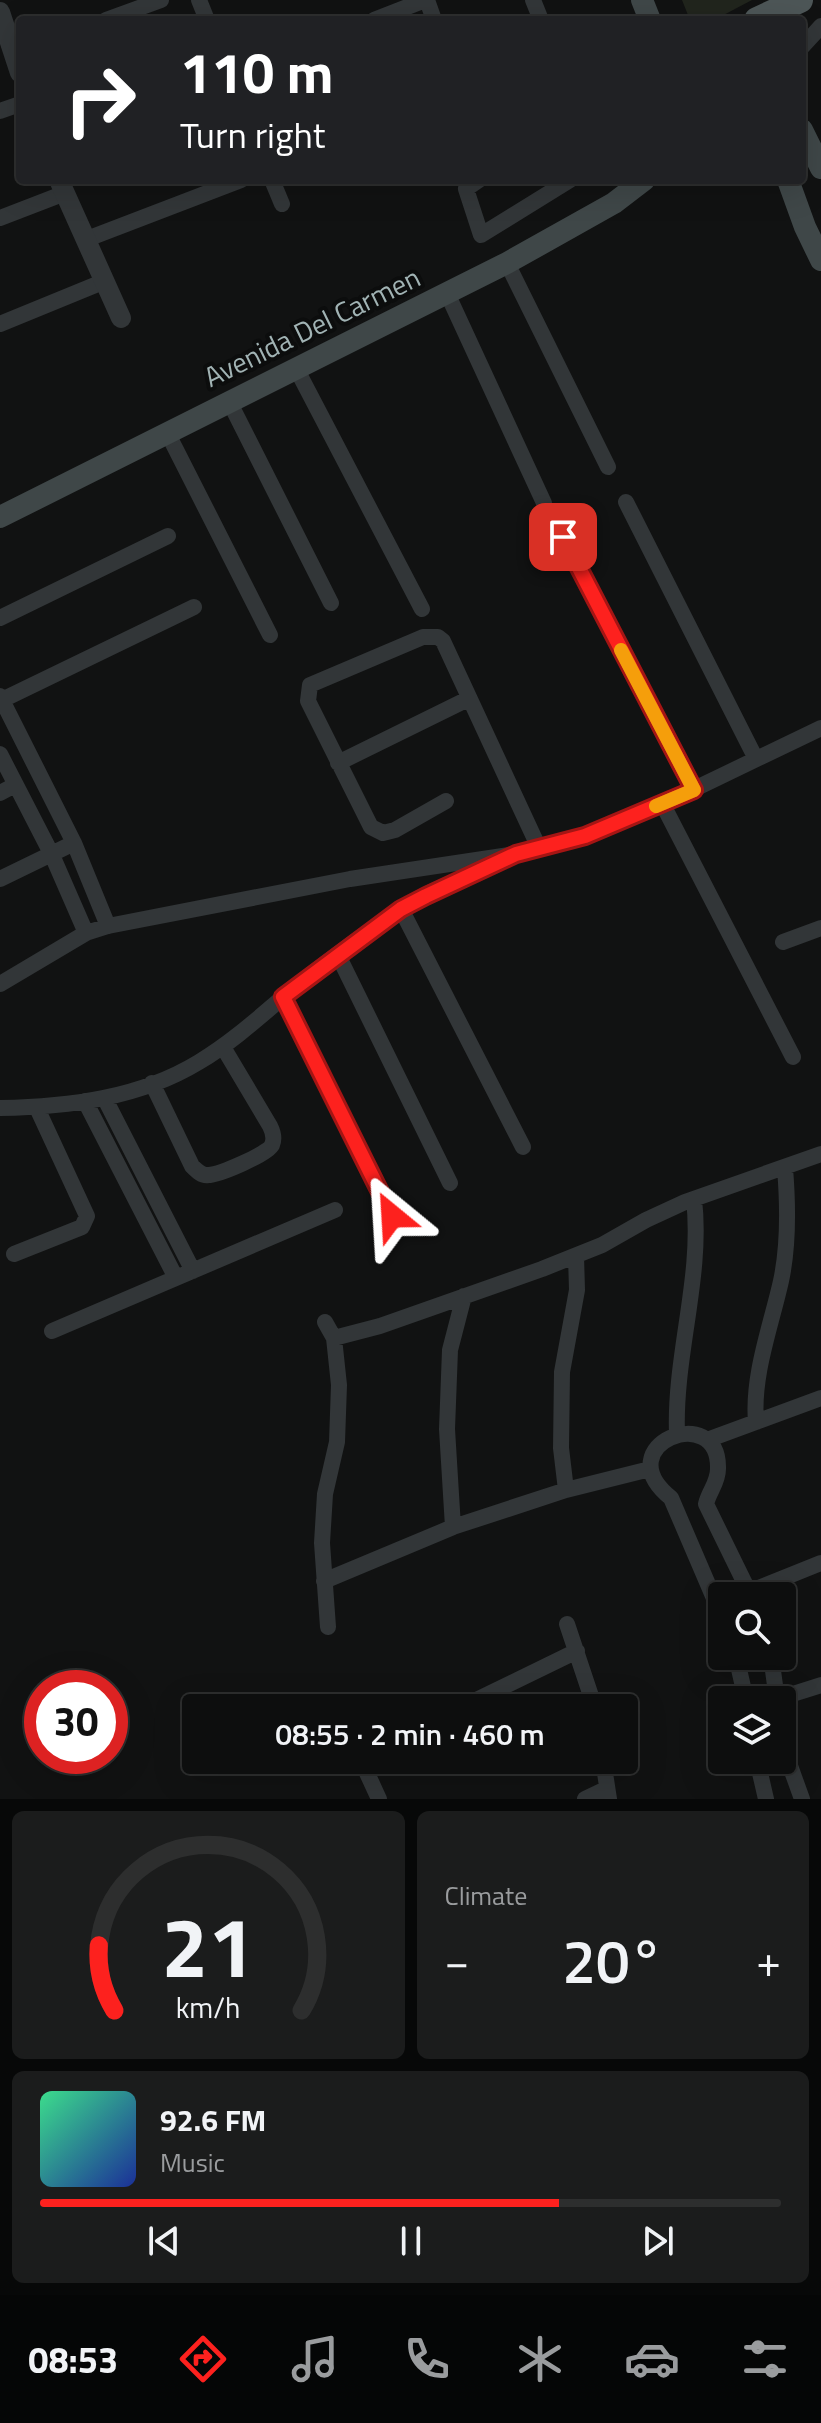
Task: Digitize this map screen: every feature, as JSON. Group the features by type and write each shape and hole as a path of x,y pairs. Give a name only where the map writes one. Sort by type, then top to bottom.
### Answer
{"main road":[{"path":"806,138 821,168"},
{"name":"Avenida Del Carmen","path":"0,517 507,263 614,203 639,184"},
{"path":"790,184 818,246"}],"street":[{"path":"117,16 161,0"},
{"path":"384,16 426,0"},
{"path":"0,12 16,61"},
{"path":"806,43 821,26"},
{"path":"87,239 231,184"},
{"path":"274,184 282,204"},
{"path":"473,184 466,189 481,235 564,184"},
{"path":"0,218 62,187 121,318"},
{"path":"507,263 608,467"},
{"path":"0,324 105,281"},
{"path":"447,293 544,503"},
{"path":"296,368 422,609"},
{"path":"229,401 331,603"},
{"path":"167,432 270,635"},
{"path":"626,502 756,759"},
{"path":"0,618 168,536"},
{"path":"563,537 694,790"},
{"path":"108,926 74,843 1,698 194,607"},
{"path":"446,801 395,830 379,831 371,827 308,701 308,688 315,681 423,637 434,635 443,641 539,848"},
{"path":"338,763 468,699"},
{"path":"0,984 86,933 108,926 350,879 516,854 585,836 694,790 821,728"},
{"path":"0,754 8,789 52,855 86,933"},
{"path":"662,803 793,1057"},
{"path":"0,879 74,843"},
{"path":"0,1108 37,1108 105,1099 197,1064 401,909 516,854"},
{"path":"417,869 426,896"},
{"path":"401,909 523,1147"},
{"path":"783,942 821,928"},
{"path":"338,955 450,1183"},
{"path":"283,997 392,1216"},
{"path":"152,1083 192,1166 199,1172 211,1175 265,1153 274,1136 223,1047"},
{"path":"105,1099 193,1271"},
{"path":"85,1101 176,1278"},
{"path":"14,1254 82,1227 87,1216 37,1108"},
{"path":"334,1338 380,1326 576,1256 694,1199 821,1154"},
{"path":"756,1422 755,1408 764,1351 782,1277 788,1207 785,1168"},
{"path":"677,1434 680,1364 695,1252 697,1221 694,1199"},
{"path":"52,1331 335,1210"},
{"path":"566,1490 561,1448 562,1372 577,1290 576,1256"},
{"path":"453,1527 447,1429 450,1350 464,1296"},
{"path":"325,1322 334,1338 339,1385 337,1442 325,1494 322,1543 328,1627"},
{"path":"707,1440 821,1398"},
{"path":"708,1582 671,1498 658,1488 649,1474 651,1460 659,1445 677,1434 698,1434 714,1449 719,1467 717,1483 706,1504 741,1582"},
{"path":"324,1581 453,1527 566,1490 650,1469"},
{"path":"777,1582 821,1563"},
{"path":"567,1624 591,1694"},
{"path":"489,1694 577,1651"},
{"path":"796,1694 821,1685"},
{"path":"367,1774 379,1799"},
{"path":"585,1799 608,1794 605,1774"},
{"path":"760,1774 766,1799"},
{"path":"793,1774 802,1799"}],"shaded area":[{"path":"682,0 752,0 722,16 688,16"}],"slow traffic":[{"path":"621,650 694,790 656,806"}],"route":[{"path":"392,1216 283,997 401,909 426,896 516,854 585,836 694,790 563,537"}]}
